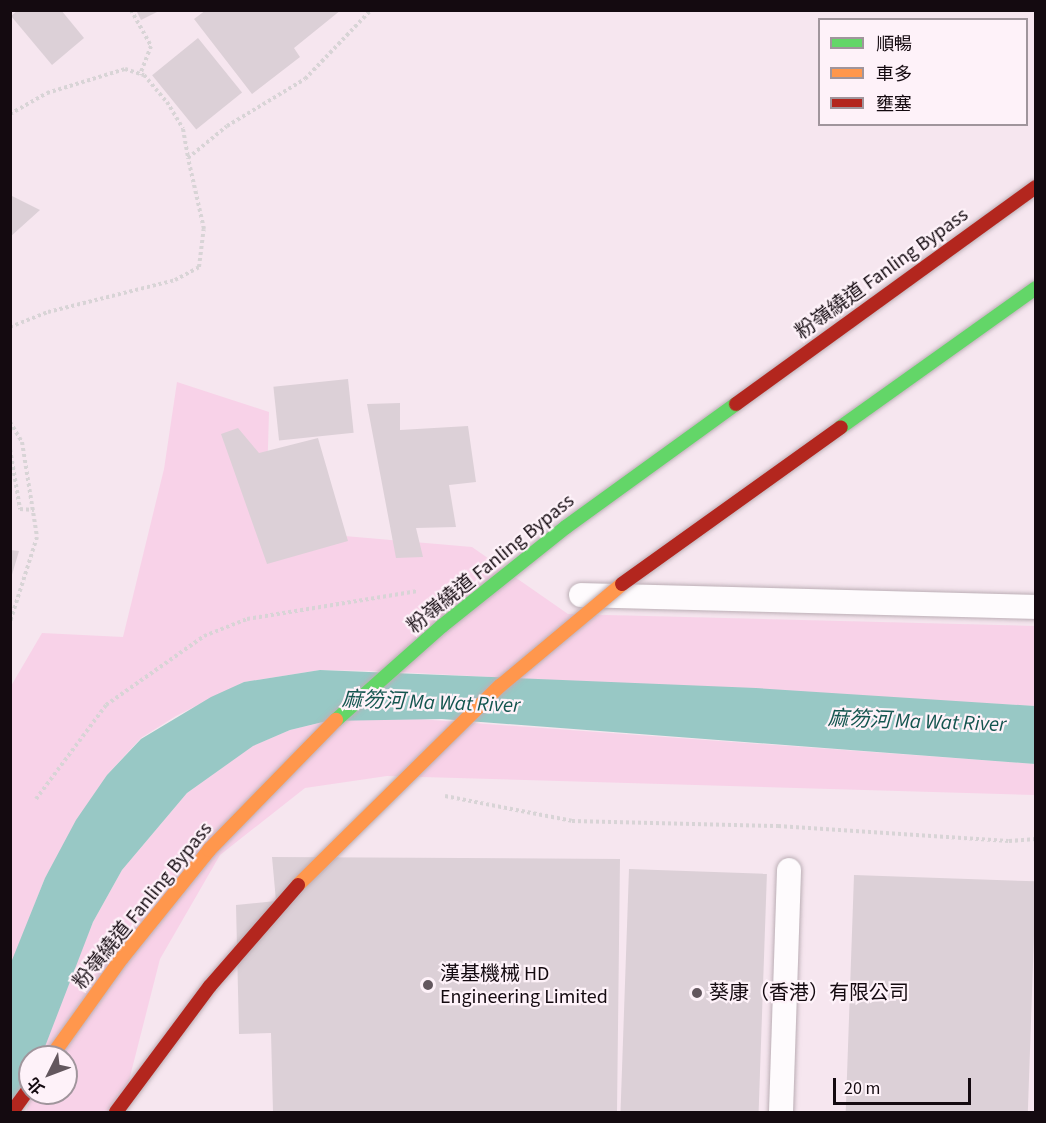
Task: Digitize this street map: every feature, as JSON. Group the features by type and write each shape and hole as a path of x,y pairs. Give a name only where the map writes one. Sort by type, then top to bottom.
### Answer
{"highway":[{"name":"粉嶺繞道 Fanling Bypass","path":"60,1045 122,958 209,850 304,749 442,626 566,527 1035,188"},
{"path":"116,1113 210,986 306,875 500,686 622,584 1035,288"}],"lane":[{"path":"581,596 1035,607"},
{"path":"781,1113 789,870"}],"path":[{"path":"131,10 151,46 140,75"},
{"path":"188,158 227,126 305,79 371,10"},
{"path":"10,114 47,93 124,69 140,75 167,102 183,129 204,229 199,267 175,280 48,312 10,327"},
{"path":"10,422 22,442 37,537 10,622"},
{"path":"10,449 20,509 34,510"},
{"path":"36,798 106,705 204,636 247,619 423,592"},
{"path":"436,794 572,820 778,826 1009,842 1035,839"}],"shaded area":[{"path":"177,382 269,412 265,551 333,535 472,547 568,614 1035,626 1035,706 376,671 320,670 244,682 176,716 141,738 107,775 45,878 11,965 11,686 42,633 123,637 164,469"},
{"path":"405,718 1035,764 1035,795 387,776 305,788 220,855 160,959 121,1112 26,1112 28,1105 78,1105 78,1045 45,1045 74,966 93,922 122,870 187,793 252,746 290,730 327,721"}],"water":[{"name":"麻笏河 Ma Wat River","path":"320,670 756,688 1035,706 1035,764 442,719 327,721 290,730 253,746 187,793 122,870 93,922 46,1045 18,1045 18,1105 11,1112 10,965 45,878 76,820 107,775 141,739 211,697 244,682"}],"building":[{"path":"18,10 61,10 84,38 52,65 11,16"},
{"path":"136,10 161,10 141,20"},
{"path":"206,10 341,10 294,48 300,57 252,94 194,19"},
{"path":"198,38 242,92 196,130 152,75"},
{"path":"10,195 40,210 10,237"},
{"path":"348,379 354,433 279,441 273,387"},
{"path":"400,403 400,430 468,426 476,482 449,485 456,527 416,528 423,557 396,558 367,404"},
{"path":"238,428 259,453 318,438 348,541 267,564 221,434"},
{"path":"10,550 19,551 11,578 10,578"},
{"name":"漢基機械 HD Engineering Limited","path":"272,857 620,859 617,1112 273,1112 271,1033 239,1034 236,905 276,901"},
{"name":"葵康（香港）有限公司","path":"629,869 767,874 759,1112 621,1112"},
{"path":"854,875 1036,881 1028,1112 846,1112"}],"traffic: jam":[{"path":"736,404 1036,187"},
{"path":"622,584 841,427"},
{"path":"116,1112 210,986 298,885"},
{"path":"12,1112 18,1104"}],"traffic: fast":[{"path":"841,427 1036,288"},
{"path":"336,720 442,626 566,527 736,404"}],"traffic: slow":[{"path":"298,885 500,686 622,584"},
{"path":"60,1045 122,958 209,850 336,720"}],"place":[{"name":"漢基機械 HD Engineering Limited","path":"428,985"},
{"name":"葵康（香港）有限公司","path":"697,993"}]}
